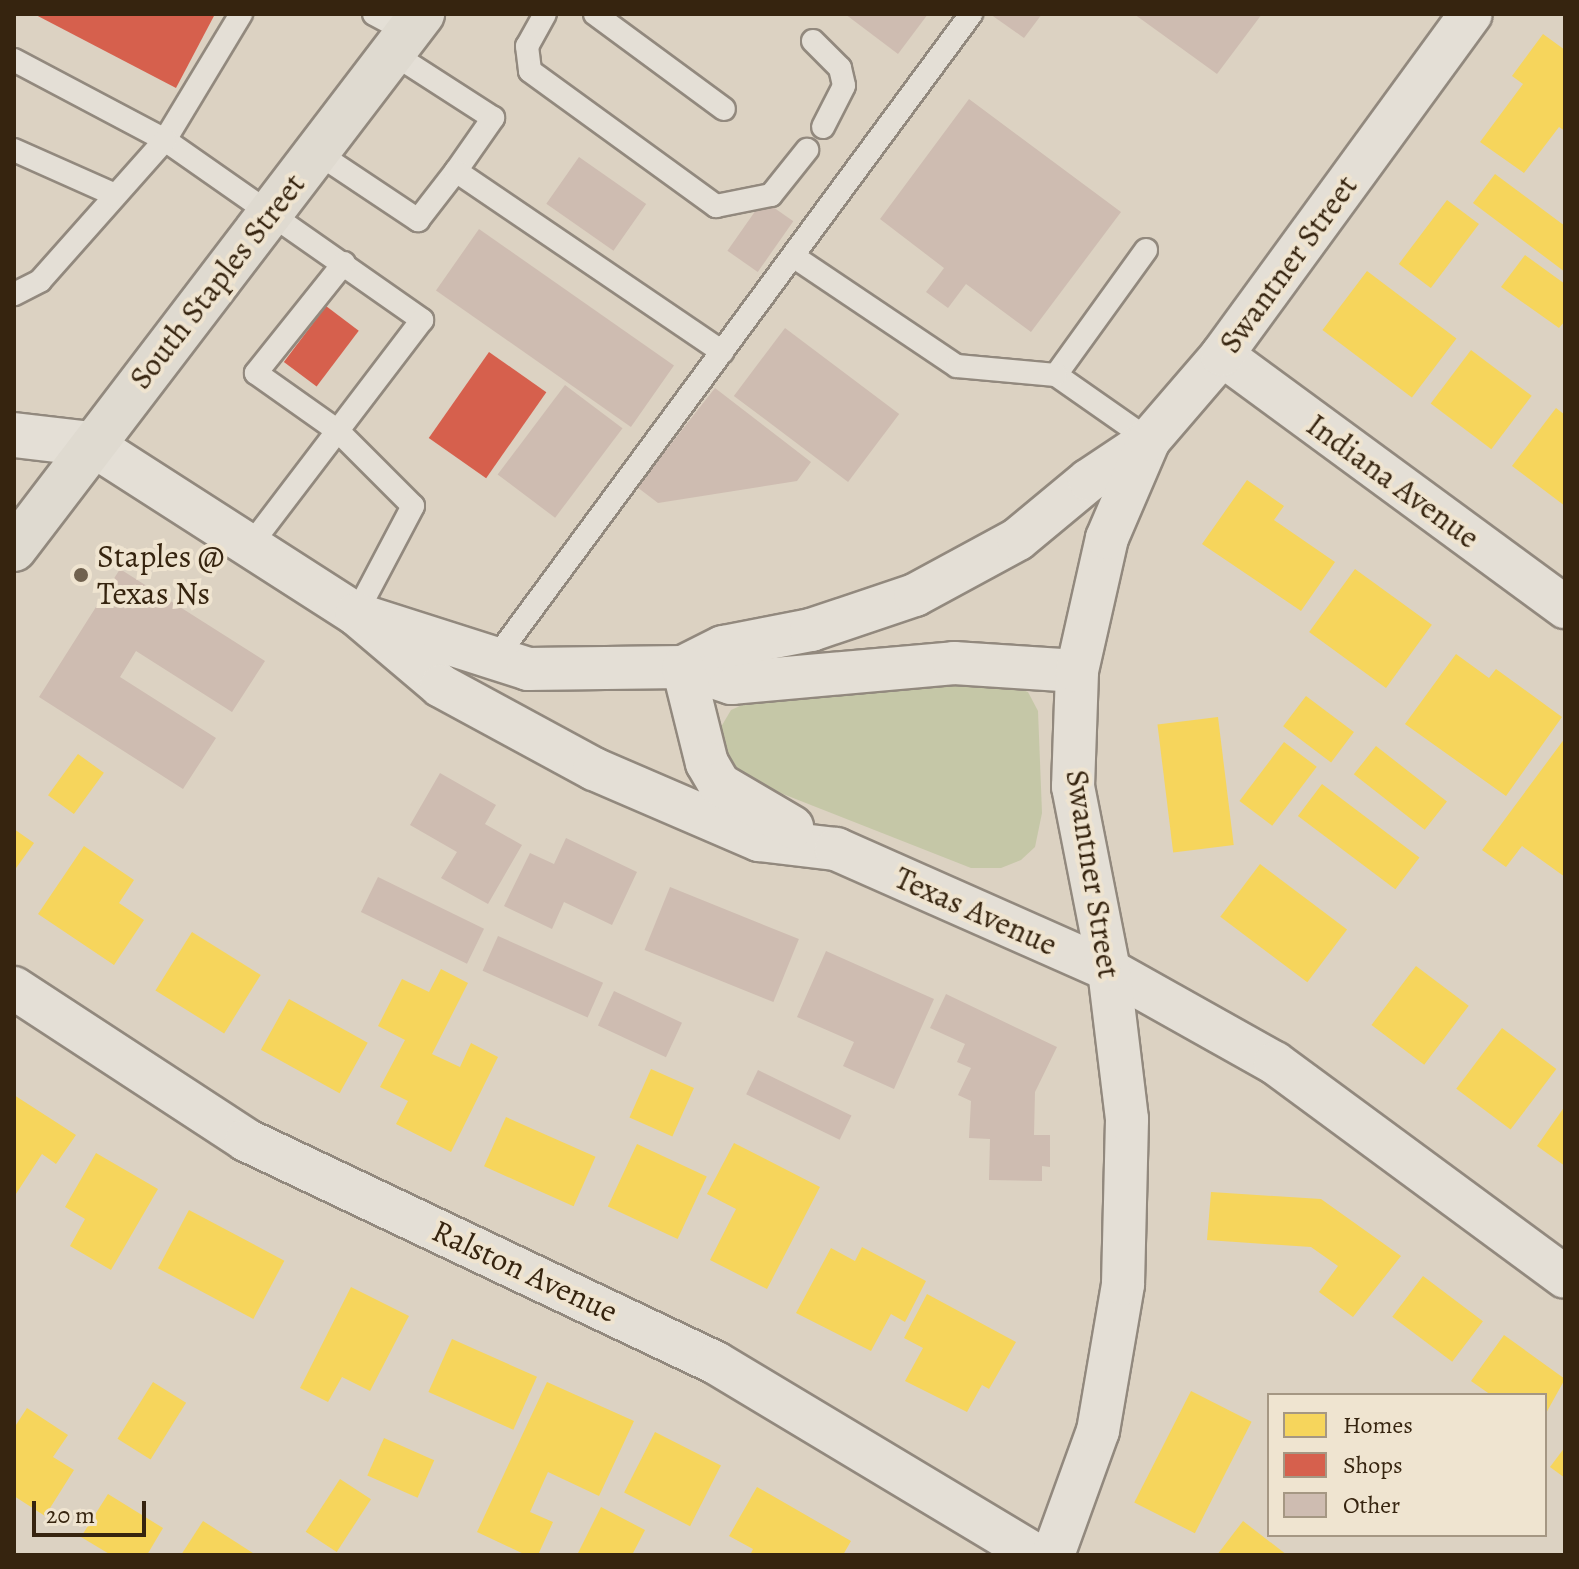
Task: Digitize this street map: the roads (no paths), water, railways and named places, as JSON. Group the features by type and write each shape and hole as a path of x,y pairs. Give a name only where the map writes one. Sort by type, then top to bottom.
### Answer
{"main road":[{"name":"South Staples Street","path":"14,549 316,152 399,28"}],"street":[{"name":"Swantner Street","path":"1053,1555 1098,1431 1123,1284 1127,1119 1109,970 1073,787 1077,671 1107,538 1149,440 1222,355 1471,14"},
{"name":"Indiana Avenue","path":"1222,355 1565,607"},
{"path":"14,435 91,444"},
{"name":"Texas Avenue","path":"683,667 723,647 811,630 915,595 1018,539 1089,480 1149,440"},
{"name":"Texas Avenue","path":"91,444 356,614 441,686 594,769 759,840 836,849 1109,970 1275,1063 1565,1277"},
{"name":"Texas Avenue","path":"356,614 528,669 683,667 731,683 954,663 1077,671"},
{"path":"683,667 707,763 719,784 747,804 836,849"},
{"name":"Ralston Avenue","path":"14,988 246,1140 716,1363 1036,1555"}],"lane":[{"path":"14,294 40,281 165,140 241,14"},
{"path":"545,14 527,46 530,71 716,206 771,195 807,150"},
{"path":"595,14 724,109"},
{"path":"495,659 971,14"},
{"path":"316,152 418,220 493,118 399,28"},
{"path":"813,41 840,68 844,86 823,127"},
{"path":"14,60 165,140 271,210 422,320 250,546"},
{"path":"14,150 115,195"},
{"path":"456,171 722,352"},
{"path":"1056,375 1146,250"},
{"path":"793,256 957,366 1056,375 1149,440"},
{"path":"344,263 256,373 338,431 413,506 356,614"}],"place":[{"name":"Staples @ Texas Ns","path":"81,575"}]}
